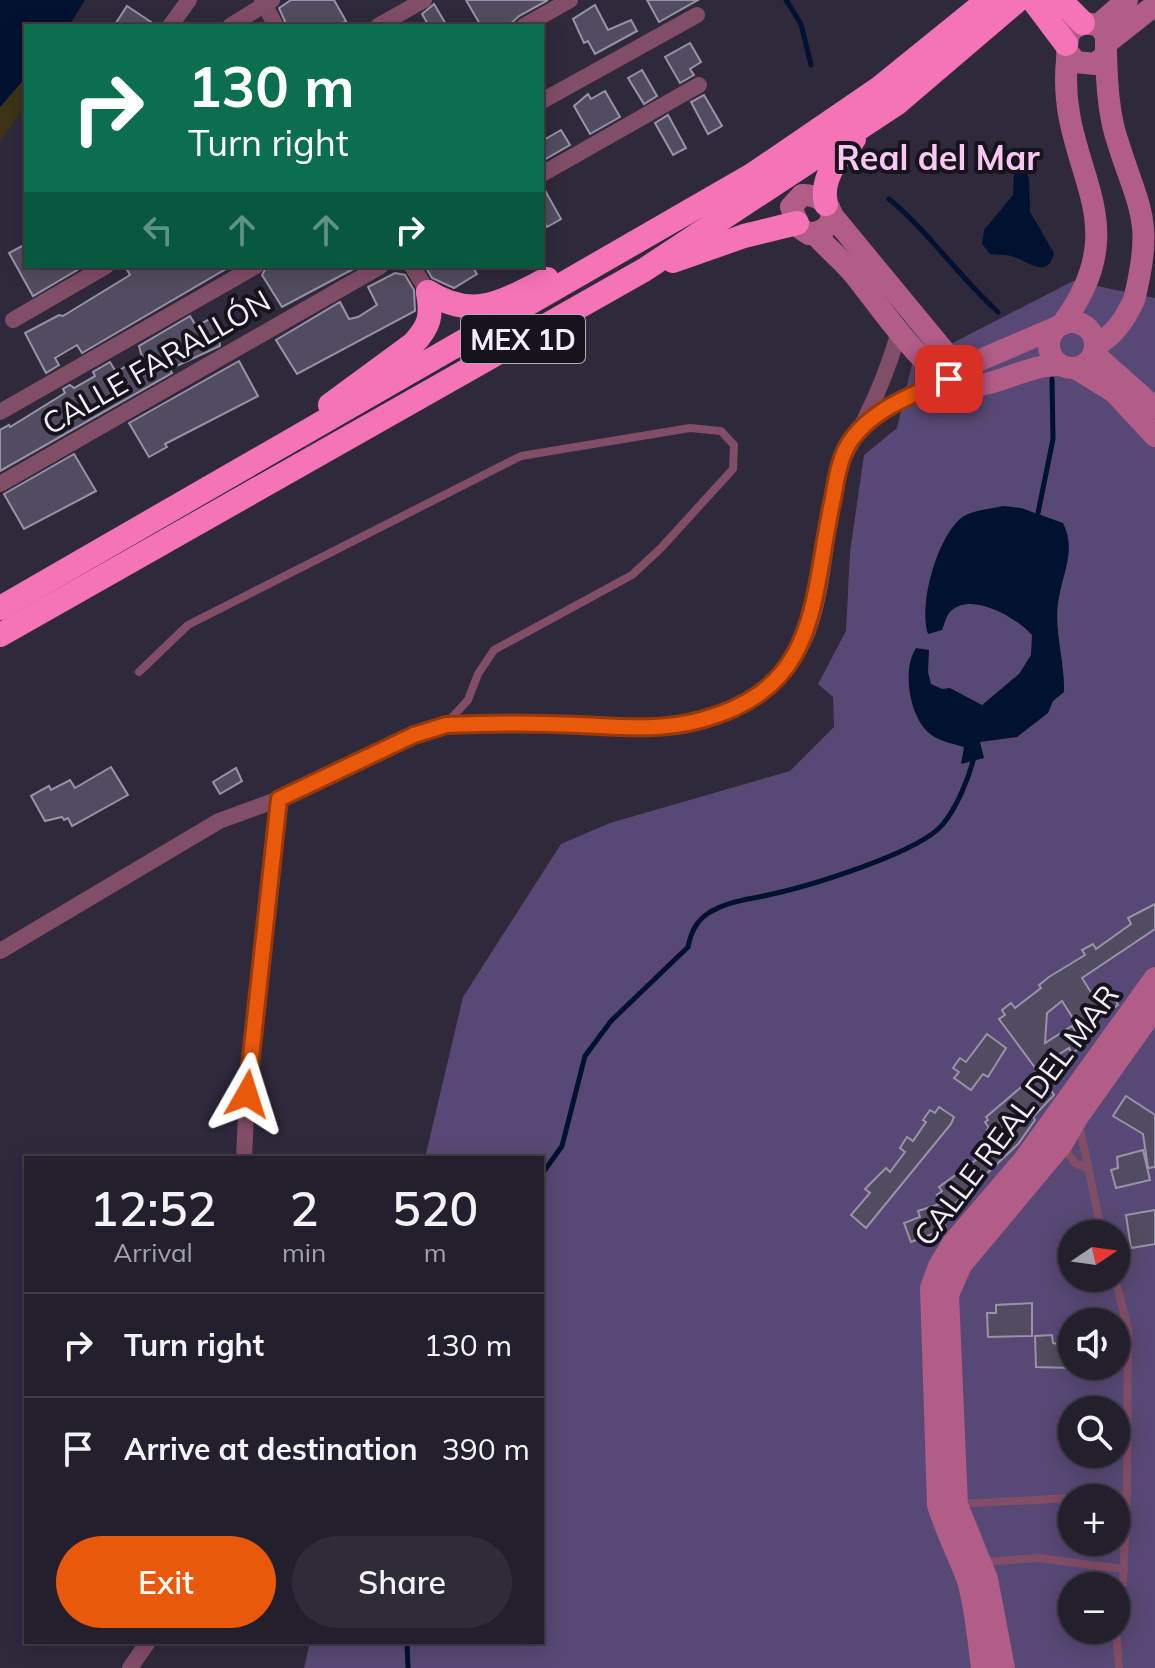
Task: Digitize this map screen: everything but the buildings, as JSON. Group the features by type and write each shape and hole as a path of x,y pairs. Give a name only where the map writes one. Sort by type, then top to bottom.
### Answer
{"highway":[{"path":"957,28 967,0"},
{"name":"MEX 1D","path":"0,608 614,255 805,141 957,28 988,0"},
{"name":"MEX 1D","path":"0,635 644,270 913,91 1018,0"},
{"path":"1046,4 1099,36"},
{"path":"1046,4 1067,48"},
{"path":"829,209 824,188 828,177 865,125"},
{"path":"644,270 744,236 806,228"},
{"path":"428,292 444,302 472,308 496,302 579,264 614,255"},
{"path":"280,447 310,419 413,344 429,323 432,313 428,292"}],"street":[{"path":"171,24 189,0"},
{"path":"382,24 424,0"},
{"path":"528,24 570,0"},
{"path":"1067,48 1076,62 1089,65 1099,36 1127,0"},
{"path":"233,24 266,2 275,24"},
{"path":"1141,403 1068,367 1049,347 1049,339 1082,298 1090,279 1098,240 1090,191 1067,114 1065,85 1071,30 1099,36 1155,5"},
{"path":"544,100 697,15"},
{"path":"1099,36 1115,131 1127,167 1148,208 1154,243 1145,278 1124,318 1095,350 1090,361 1068,367 1046,365 976,385 962,386 924,361 851,271 806,228 791,207 797,197 809,195 829,209 949,357 957,361 978,361 1070,321 1084,325 1094,338 1095,350 1141,403 1155,436"},
{"path":"544,173 699,85"},
{"path":"806,228 829,226 829,209"},
{"path":"13,320 103,268"},
{"path":"0,412 252,268"},
{"name":"CALLE FARALLÓN","path":"0,484 378,268"},
{"path":"413,268 428,292"},
{"path":"0,951 219,821 279,799 414,735 446,725 673,727 723,714 746,703 771,684 796,655 807,631 817,595 838,474 847,446 861,429 884,381 899,332"},
{"path":"861,429 900,400 949,379"},
{"path":"884,381 900,400"},
{"path":"244,1156 247,1094 279,799"},
{"name":"CALLE REAL DEL MAR","path":"982,1668 967,1578 946,1533 948,1505 943,1382 948,1295 953,1278 1070,1112 1155,978"},
{"name":"CALLE REAL DEL MAR","path":"1032,1166 1062,1144 1070,1112 1155,1008"},
{"name":"CALLE REAL DEL MAR","path":"948,1505 981,1562 993,1602 1004,1668"},
{"path":"130,1668 147,1644"}],"lane":[{"path":"139,672 188,625 521,456 690,428 721,431 734,445 733,469 661,548 632,575 494,650 478,674 468,700 446,725"},
{"path":"1070,1112 1087,1152 1087,1168 1099,1220"},
{"path":"1062,1144 1075,1163 1087,1168"},
{"path":"1119,1292 1128,1329 1127,1484"},
{"path":"948,1505 1058,1498"},
{"path":"1124,1572 1125,1556"},
{"path":"981,1562 1039,1558 1124,1569"},
{"path":"1117,1644 1119,1668"}],"shaded area":[{"path":"1073,281 1155,298 1155,1668 304,1668 310,1644 544,1644 544,1156 425,1156 463,997 561,844 610,823 790,771 834,727 833,697 818,684 846,631 850,552 864,455 897,428 912,364"}],"sand":[{"path":"24,79 24,108 0,142 0,107"}],"water":[{"path":"0,0 85,0 70,24 24,24 24,79 0,107"},
{"path":"1025,170 1029,178 1030,212 1054,253 1044,267 1010,256 990,254 982,244 984,230 1013,195 1014,174"},
{"path":"1003,506 1021,508 1063,523 1067,533 1069,553 1057,613 1064,692 1053,701 1048,713 1017,737 980,742 984,758 961,764 964,747 933,736 919,719 910,695 909,669 916,648 929,650 931,684 942,689 950,688 982,705 1019,674 1031,655 1032,635 1025,628 1005,614 981,605 959,606 949,614 942,630 928,634 928,590 944,540 961,518"}],"waterway":[{"path":"786,0 801,24 811,65"},
{"path":"889,199 998,312"},
{"path":"1037,518 1053,439 1052,379"},
{"path":"544,1171 562,1146 585,1056 611,1021 688,947 701,919 731,903 834,877 888,857 930,835 943,824 953,809 974,757"},
{"path":"407,1644 408,1668"}],"district":[{"name":"Real del Mar","path":"938,157"}],"route":[{"path":"247,1094 279,799 414,735 446,725 673,727 723,714 746,703 784,670 796,655 807,631 817,595 838,474 847,446 861,429 900,400 949,379"}]}
